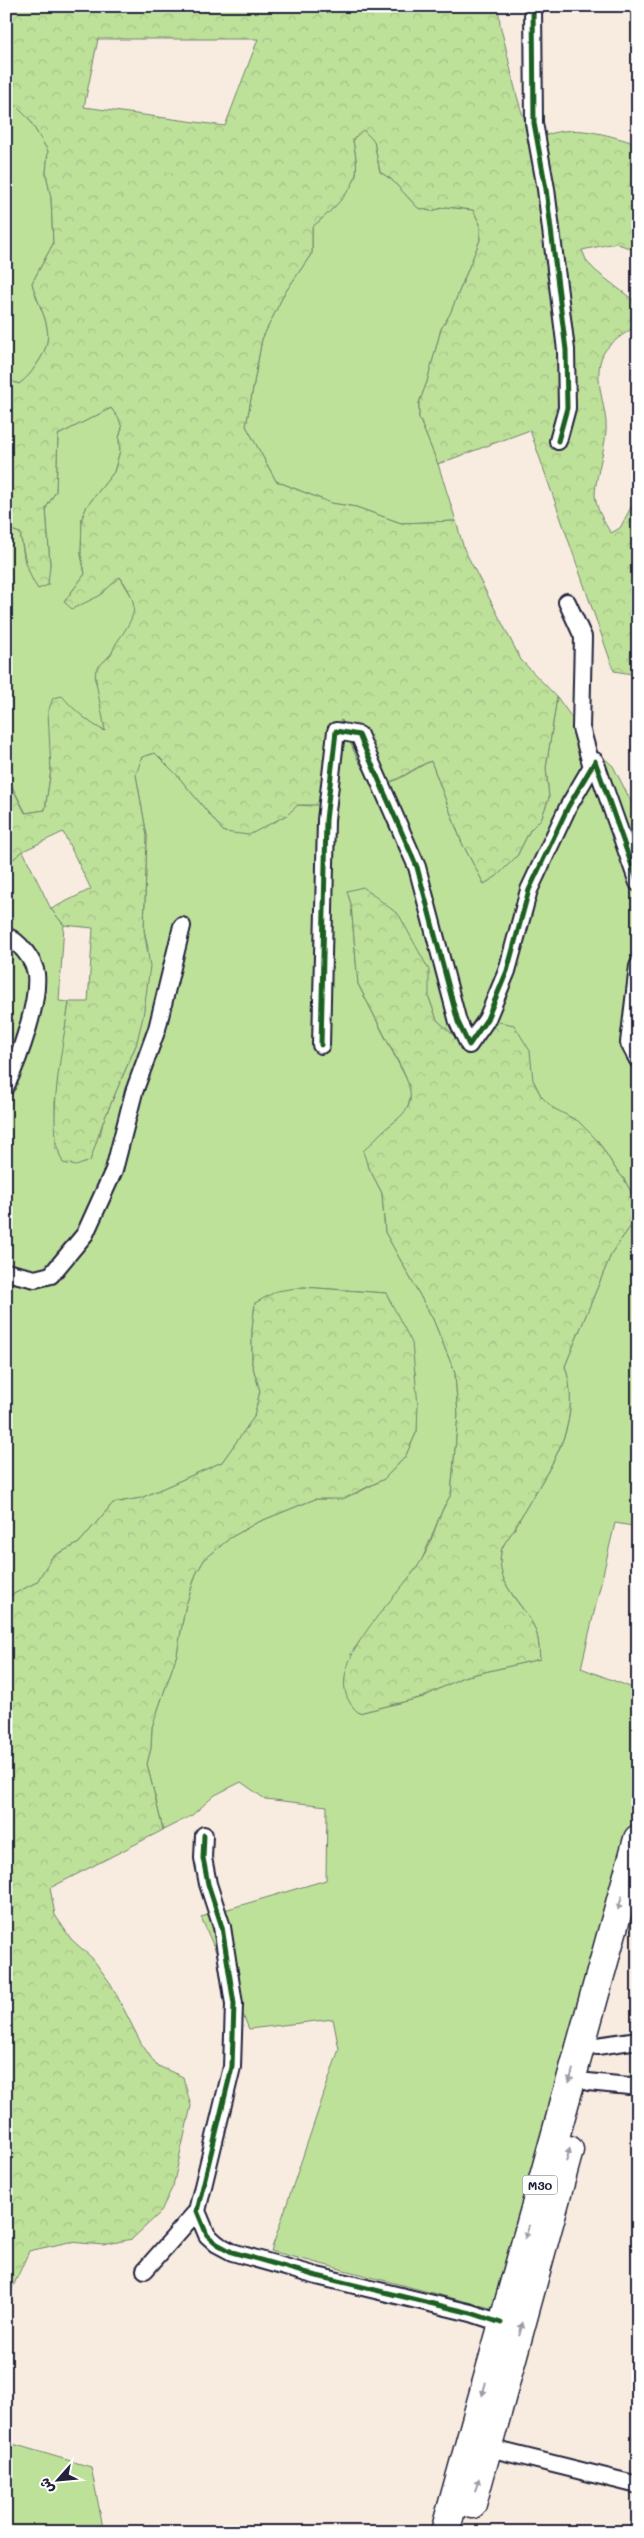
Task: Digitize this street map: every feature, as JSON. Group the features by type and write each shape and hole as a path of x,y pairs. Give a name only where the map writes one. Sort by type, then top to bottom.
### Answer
{"highway":[{"name":"M30","path":"444,2532 638,1839"},
{"name":"M30","path":"463,2532 489,2448 597,2046 638,1904"}],"street":[{"path":"533,6 534,123 546,189 566,350 567,408 558,441"},
{"path":"567,602 583,637 581,728 592,767"},
{"path":"321,1045 326,820 336,731 359,735 394,812 417,867 458,1022 469,1045 487,1019 507,971 529,890 568,807 595,761 638,882"},
{"path":"6,1272 35,1278 51,1275 85,1234 114,1170 134,1092 157,1029 182,926"},
{"path":"6,936 28,955 36,972 36,994 17,1062 6,1086"},
{"path":"638,966 629,1043 638,1060"},
{"path":"145,2270 197,2211 232,2067 234,2004 222,1926 208,1884 203,1858 204,1835"},
{"path":"597,2046 638,2040"},
{"path":"588,2082 629,2086 638,2084"},
{"path":"197,2211 207,2235 217,2244 232,2252 317,2276 471,2313 502,2323"},
{"path":"489,2448 638,2485"}],"green space":[{"path":"6,6 497,6 517,95 531,134 540,138 552,133 576,130 602,134 638,144 638,251 615,243 582,250 587,262 633,300 638,307 638,324 606,349 600,362 599,379 606,430 595,494 600,514 611,533 620,528 638,494 638,675 614,671 530,430 438,464 419,418 419,403 427,382 441,329 450,314 480,240 480,224 473,210 446,207 431,211 418,208 391,179 380,172 374,141 363,130 353,139 357,168 355,178 348,191 336,205 312,227 312,253 284,294 262,339 246,426 276,481 331,503 356,507 401,523 456,521 464,549 521,660 557,697 546,768 549,798 541,819 530,830 517,856 497,876 484,884 462,843 431,761 393,781 379,785 360,764 342,720 330,726 325,805 298,805 287,815 249,835 224,832 177,775 155,753 142,757 136,775 147,836 144,930 150,966 143,1017 136,1045 103,1122 90,1161 76,1166 63,1163 55,1128 55,1107 69,1002 88,1002 93,928 64,925 51,909 91,889 63,832 23,851 6,865 6,775 25,813 45,810 51,770 48,712 53,698 62,696 82,716 105,731 95,674 101,664 110,656 128,625 134,610 131,596 120,577 99,596 72,609 64,602 85,574 81,554 82,518 87,506 114,472 120,451 119,438 122,428 119,419 111,408 58,435 56,491 46,508 50,565 48,585 38,589 28,569 20,533 6,528 6,379 19,384 31,372 44,353 48,332 32,283 53,244 51,198 46,173 48,151 29,119 13,103 6,104","holes":["98,39 258,39 225,126 84,107"]},
{"path":"13,103 29,119 48,151 46,173 51,198 53,244 32,283 46,323 48,332 47,342 44,353 35,367 19,384 6,379 6,104"},
{"path":"363,129 374,141 380,172 391,179 418,208 431,211 446,207 473,210 480,224 480,240 450,314 441,329 427,382 419,403 419,418 438,464 456,521 401,523 356,507 331,503 276,481 246,426 262,339 284,294 312,253 312,227 336,205 352,184 357,168 353,139"},
{"path":"111,408 120,419 122,428 119,438 120,451 114,472 87,506 82,518 81,554 85,574 64,602 99,596 120,577 135,602 135,614 111,654 96,670 95,680 100,693 105,731 91,723 69,705 50,730 51,770 45,810 26,813 6,775 6,650 11,646 6,619 6,528 20,533 25,563 38,589 50,565 46,508 56,491 58,435"},
{"path":"557,697 595,750 613,766 638,815 638,1205 624,1179 598,1141 553,1108 541,1096 533,1080 464,1045 437,1020 429,998 347,891 351,904 358,984 411,1088 410,1099 404,1113 374,1141 367,1164 382,1193 385,1232 433,1319 455,1373 458,1415 451,1495 444,1506 421,1562 351,1653 359,1713 423,1697 463,1677 540,1659 535,1629 511,1593 502,1574 500,1564 501,1552 549,1469 566,1431 570,1411 570,1390 565,1366 612,1252 633,1223 638,1211 638,1527 615,1523 581,1668 638,1690 638,1802 498,2310 271,2251 339,2049 333,2019 249,2029 201,1917 326,1880 327,1806 265,1799 241,1782 215,1795 191,1816 163,1830 147,1764 151,1748 152,1727 177,1654 185,1608 196,1574 204,1560 230,1538 256,1523 315,1499 328,1499 357,1493 384,1479 405,1457 417,1431 415,1372 386,1293 303,1287 255,1303 252,1330 252,1364 260,1391 254,1417 222,1462 141,1498 113,1503 79,1543 52,1557 37,1582 6,1598 6,865 23,851 51,909 64,925 59,1001 69,1002 55,1103 56,1150 100,1136 103,1122 136,1045 145,1004 148,948 144,930 147,836 136,775 142,757 155,753 177,775 224,832 275,822 298,805 311,806 330,726 342,720 360,763 378,785 399,779 431,761 462,843 484,884 497,876 517,856 530,830 541,819 549,798 546,768"},
{"path":"363,887 399,915 429,970 429,998 437,1020 464,1045 499,1022 514,1025 530,1051 533,1080 541,1096 553,1108 578,1121 598,1141 624,1179 638,1205 633,1223 612,1252 565,1366 570,1389 570,1411 566,1431 549,1469 501,1552 500,1564 502,1574 511,1593 535,1629 540,1659 463,1677 423,1697 359,1713 347,1696 345,1677 351,1657 363,1635 421,1561 429,1545 442,1511 451,1495 458,1415 455,1373 433,1319 385,1232 382,1193 367,1164 363,1151 404,1112 410,1100 410,1093 404,1073 358,984 351,904 347,891"},
{"path":"303,1287 386,1293 412,1343 418,1405 417,1431 405,1457 384,1479 343,1499 315,1499 256,1523 230,1538 204,1560 196,1574 185,1608 177,1654 152,1727 151,1748 147,1764 163,1830 50,1888 55,1915 71,1939 92,1958 111,1984 141,2043 156,2065 183,2077 191,2106 173,2186 160,2213 132,2239 103,2245 69,2242 29,2251 7,2300 6,2328 6,1598 37,1582 52,1557 79,1543 113,1503 141,1498 222,1462 254,1417 260,1391 252,1364 252,1330 255,1303 277,1291"},
{"path":"6,2442 91,2467 103,2528 100,2532 6,2532"}],"cycle path":[{"path":"533,6 534,123 546,189 566,350 567,408 558,441"},
{"path":"321,1045 326,820 336,731 359,735 417,867 458,1022 469,1045 487,1019 507,971 529,890 568,807 595,761 638,883"},
{"path":"204,1835 203,1858 208,1884 222,1927 234,2004 232,2067 197,2211 207,2235 217,2244 232,2252 317,2276 471,2313 501,2323"}]}
